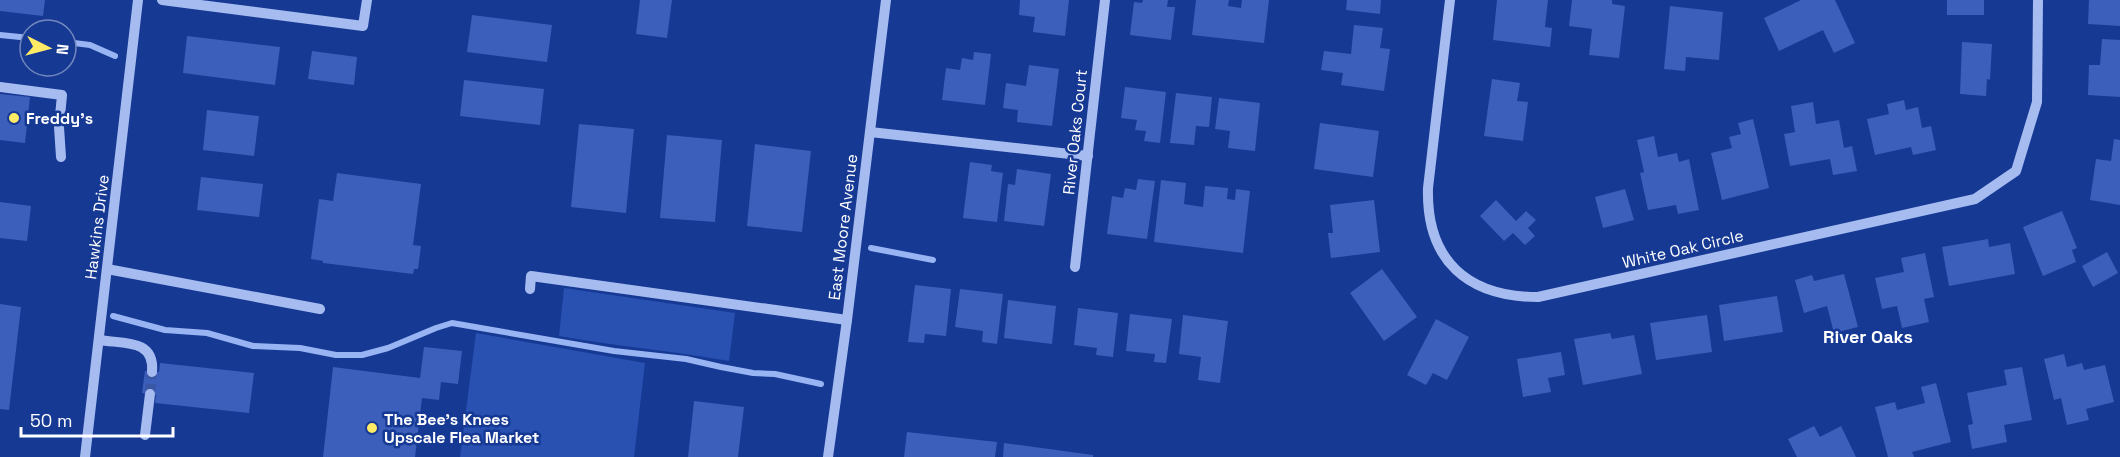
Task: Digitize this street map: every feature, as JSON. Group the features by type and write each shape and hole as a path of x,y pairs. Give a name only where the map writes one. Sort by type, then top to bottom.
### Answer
{"street":[{"name":"Hawkins Drive","path":"86,457 138,0"},
{"path":"162,0 363,26 367,0"},
{"name":"East Moore Avenue","path":"828,457 886,0"},
{"name":"River Oaks Court","path":"1075,267 1105,0"},
{"name":"White Oak Circle","path":"1450,0 1428,188 1427,208 1431,226 1438,247 1449,264 1466,279 1480,288 1496,293 1517,297 1538,297 1975,200 2016,171 2037,102 2038,0"},
{"path":"0,87 62,94 59,127 61,157"},
{"path":"870,132 1088,156"},
{"path":"107,269 320,309"},
{"path":"530,290 531,276 847,320"},
{"path":"99,340 139,346 147,350 152,356 153,372"},
{"path":"145,435 150,394"}],"shaded area":[{"path":"564,288 735,313 729,361 559,336"},
{"path":"476,333 645,363 634,457 460,457"}],"building":[{"path":"0,0 45,0 43,16 0,11"},
{"path":"640,0 672,0 667,38 636,34"},
{"path":"1020,0 1069,0 1065,36 1033,32 1035,17 1019,15"},
{"path":"1143,0 1168,0 1167,7 1175,7 1171,40 1130,35 1134,2 1142,3"},
{"path":"1196,0 1229,0 1228,6 1241,8 1242,0 1269,0 1264,43 1192,35"},
{"path":"1347,0 1381,0 1380,14 1346,10"},
{"path":"1497,0 1548,0 1545,27 1552,28 1550,47 1493,40"},
{"path":"1572,0 1612,0 1612,4 1625,6 1619,58 1589,55 1592,29 1569,26"},
{"path":"1801,0 1835,0 1855,43 1834,53 1823,30 1779,51 1764,18"},
{"path":"1947,0 1984,0 1984,15 1947,15"},
{"path":"2089,0 2120,0 2120,26 2088,24"},
{"path":"1670,6 1723,12 1719,60 1686,57 1685,71 1664,69"},
{"path":"472,15 552,25 547,62 467,52"},
{"path":"1354,25 1383,28 1380,48 1390,49 1384,91 1341,85 1343,73 1321,70 1324,51 1351,54"},
{"path":"187,36 280,47 275,85 183,73"},
{"path":"2102,39 2120,40 2120,97 2088,95 2089,65 2100,65"},
{"path":"1962,42 1992,44 1990,80 1987,79 1986,96 1960,94"},
{"path":"312,51 357,57 354,85 308,79"},
{"path":"974,52 991,54 985,105 942,100 946,68 960,70 962,58 973,60"},
{"path":"1029,65 1059,69 1052,126 1017,122 1018,110 1003,108 1006,83 1026,86"},
{"path":"1492,79 1520,83 1517,101 1528,102 1523,141 1484,136"},
{"path":"464,80 544,89 540,125 460,116"},
{"path":"1125,87 1166,92 1160,143 1144,141 1146,131 1135,130 1137,120 1121,118"},
{"path":"1176,93 1212,97 1209,127 1196,126 1194,145 1170,143"},
{"name":"Freddy's","path":"0,94 30,97 25,143 0,140"},
{"path":"1219,98 1260,103 1255,151 1228,148 1230,131 1215,129"},
{"path":"1904,100 1906,110 1918,107 1922,128 1931,126 1936,150 1913,155 1911,147 1875,155 1867,119 1889,114 1887,104"},
{"path":"1813,102 1816,124 1839,120 1844,148 1852,146 1857,171 1833,175 1830,159 1790,166 1784,134 1795,132 1791,106"},
{"path":"207,110 259,116 254,156 203,150"},
{"path":"1753,119 1769,188 1722,200 1711,153 1732,148 1729,137 1741,134 1738,123"},
{"path":"1320,123 1379,131 1373,177 1314,169"},
{"path":"579,124 634,129 626,213 571,207"},
{"path":"667,135 722,140 715,222 660,218"},
{"path":"1654,136 1658,157 1677,153 1679,162 1689,159 1699,210 1678,214 1676,205 1648,210 1640,173 1644,172 1637,140"},
{"path":"2114,139 2120,140 2120,205 2090,200 2096,159 2111,161"},
{"path":"755,144 811,151 802,232 747,226"},
{"path":"970,162 992,165 991,171 1003,173 997,222 963,218"},
{"path":"1017,169 1051,174 1044,226 1004,221 1008,184 1015,185"},
{"path":"337,173 421,184 413,245 421,246 418,269 414,269 413,274 323,263 323,261 311,259 319,199 333,201"},
{"path":"201,177 263,184 259,217 197,210"},
{"path":"1138,179 1155,181 1147,239 1107,234 1112,196 1123,198 1125,188 1136,190"},
{"path":"1161,180 1186,183 1184,204 1203,207 1205,186 1228,188 1227,199 1235,200 1236,189 1250,191 1243,253 1154,242"},
{"path":"1625,189 1634,220 1603,228 1595,197"},
{"path":"1374,200 1380,252 1331,258 1328,233 1333,233 1330,205"},
{"path":"1496,200 1516,221 1526,211 1536,220 1528,228 1535,236 1525,245 1513,233 1504,241 1480,216"},
{"path":"0,202 31,206 27,241 0,238"},
{"path":"2062,211 2077,248 2072,250 2076,262 2043,276 2023,227"},
{"path":"1988,239 1989,247 2010,243 2015,274 1949,286 1942,247"},
{"path":"2107,252 2118,273 2093,287 2082,266"},
{"path":"1925,253 1934,297 1924,299 1929,322 1902,328 1897,306 1882,309 1875,278 1904,272 1901,258"},
{"path":"1382,269 1417,317 1384,341 1350,293"},
{"path":"1844,274 1858,327 1834,333 1827,306 1804,313 1795,280 1812,275 1814,281"},
{"path":"915,285 951,289 946,336 925,334 924,343 908,342"},
{"path":"960,289 1003,294 997,344 982,342 983,331 955,327"},
{"path":"1777,296 1783,332 1724,341 1719,305"},
{"path":"1008,300 1056,306 1052,344 1004,338"},
{"path":"0,304 21,307 9,410 0,409"},
{"path":"1078,308 1118,313 1113,357 1096,355 1097,348 1074,345"},
{"path":"1130,314 1172,319 1166,363 1154,362 1155,354 1126,351"},
{"path":"1183,315 1228,321 1220,383 1198,380 1201,357 1179,354"},
{"path":"1707,315 1712,352 1656,360 1650,323"},
{"path":"1436,319 1469,337 1447,380 1433,373 1426,385 1407,375"},
{"path":"1610,333 1612,339 1634,335 1642,374 1583,385 1574,339"},
{"name":"The Bee’s Knees Upscale Flea Market","path":"424,347 462,351 458,384 441,382 439,400 422,398 415,457 323,457 333,367 420,378"},
{"path":"1561,352 1565,375 1548,378 1551,392 1523,397 1517,359"},
{"path":"2064,354 2067,367 2082,363 2084,370 2105,365 2114,402 2086,409 2089,420 2067,425 2061,398 2054,400 2044,359"},
{"path":"160,363 254,373 249,413 155,403 156,395 142,393 145,371 159,372"},
{"path":"2022,367 2032,420 2004,425 2007,442 1972,449 1968,425 1973,424 1967,393 2007,385 2004,370"},
{"path":"1936,383 1951,442 1912,452 1914,457 1888,457 1875,407 1895,402 1897,410 1925,403 1921,387"},
{"path":"694,401 744,407 738,457 688,457"},
{"path":"1814,426 1820,437 1841,426 1856,457 1797,457 1788,439"},
{"path":"907,432 997,442 995,457 904,457"},
{"path":"1004,443 1093,455 1093,457 1003,457"}],"waterway":[{"path":"0,35 18,37"},
{"path":"78,44 90,45 115,56"},
{"path":"871,248 933,260"},
{"path":"113,316 165,330 207,333 253,346 300,348 336,355 362,355 388,348 452,323 614,351 686,359 821,384"}],"tunnel":[{"path":"150,394 152,372"}],"place":[{"name":"Freddy's","path":"14,118"},
{"name":"The Bee’s Knees Upscale Flea Market","path":"372,428"}],"district":[{"name":"River Oaks","path":"1868,336"}]}
